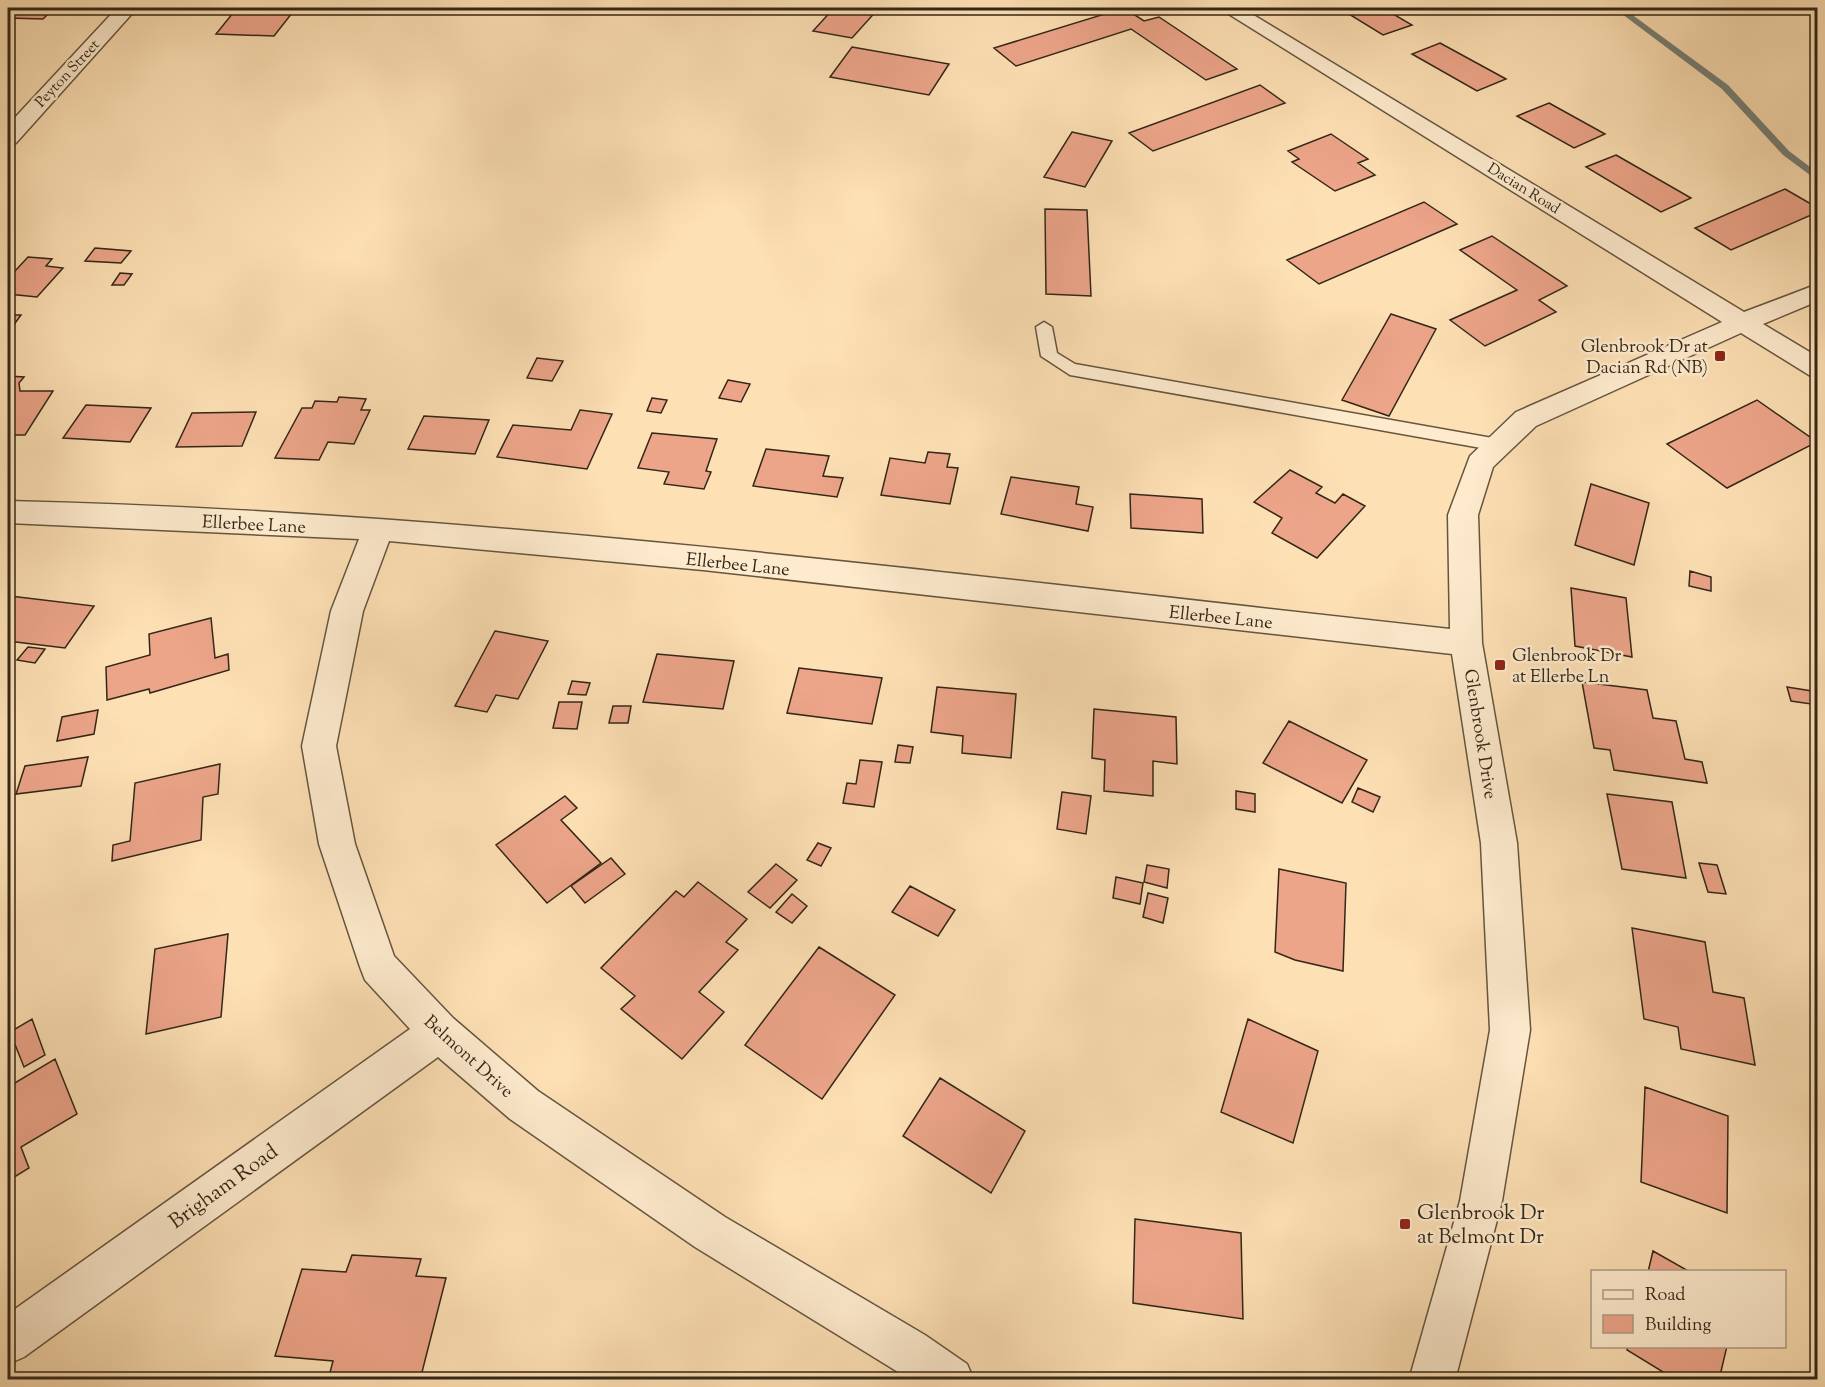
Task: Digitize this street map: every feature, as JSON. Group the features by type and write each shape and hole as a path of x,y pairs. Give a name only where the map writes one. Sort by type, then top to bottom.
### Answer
{"street":[{"name":"Peyton Street","path":"8,138 127,8"},
{"name":"Dacian Road","path":"1229,8 1818,369"},
{"name":"Glenbrook Drive","path":"1432,1380 1481,1201 1510,1030 1499,843 1466,643 1463,514 1480,463 1526,419 1741,323 1818,292"},
{"name":"Ellerbee Lane","path":"8,512 378,530 703,560 1466,643"},
{"name":"Belmont Drive","path":"378,530 347,611 319,746 337,843 379,967 439,1032 524,1105 710,1232 909,1351 951,1380"},
{"name":"Brigham Road","path":"8,1341 439,1032"}],"lane":[{"path":"1044,327 1049,356 1070,369 1498,445"}],"building":[{"path":"8,8 54,8 43,19 8,18"},
{"path":"237,8 296,8 274,36 216,34"},
{"path":"834,8 879,8 852,38 813,31"},
{"path":"1124,8 1144,21 1159,17 1237,69 1206,80 1131,29 1016,66 994,48"},
{"path":"1339,8 1383,8 1412,25 1383,35"},
{"path":"1440,43 1506,79 1477,91 1412,54"},
{"path":"852,47 949,64 929,95 830,77"},
{"path":"1260,85 1285,103 1153,151 1129,133"},
{"path":"1549,103 1605,134 1574,148 1517,116"},
{"path":"1072,132 1112,141 1085,187 1044,177"},
{"path":"1331,134 1368,159 1358,163 1375,175 1335,191 1292,162 1299,159 1288,151"},
{"path":"1616,155 1691,198 1661,212 1586,167"},
{"path":"1785,189 1818,208 1818,212 1731,250 1695,228"},
{"path":"1424,202 1457,224 1319,284 1287,260"},
{"path":"1045,209 1087,210 1091,296 1046,294"},
{"path":"1492,236 1567,286 1539,300 1556,312 1485,346 1450,320 1517,290 1460,250"},
{"path":"95,248 131,251 121,263 85,261"},
{"path":"28,257 52,259 46,266 63,268 37,297 8,294 8,271 15,271"},
{"path":"120,273 132,274 124,285 112,285"},
{"path":"1391,314 1436,329 1389,416 1342,400"},
{"path":"8,315 21,315 13,326 8,326"},
{"path":"537,358 563,361 552,381 527,378"},
{"path":"8,376 24,377 19,383 20,391 53,391 25,435 8,435"},
{"path":"728,380 750,384 741,402 719,398"},
{"path":"339,397 366,399 361,410 370,410 354,444 328,442 319,460 275,458 302,408 312,408 315,401 337,402"},
{"path":"652,398 667,400 661,413 647,411"},
{"path":"1757,400 1817,442 1727,488 1667,444"},
{"path":"86,405 151,408 130,442 63,438"},
{"path":"580,410 612,414 587,469 497,457 513,425 571,430"},
{"path":"256,412 242,446 176,447 192,413"},
{"path":"424,416 489,420 475,454 408,449"},
{"path":"652,433 717,439 706,471 711,472 704,489 664,484 669,472 638,468"},
{"path":"766,449 829,456 823,476 843,478 837,497 753,486"},
{"path":"928,452 950,454 947,467 958,468 950,504 881,495 890,458 925,463"},
{"path":"1290,470 1322,487 1316,493 1335,503 1343,494 1365,506 1317,558 1272,533 1282,518 1254,502"},
{"path":"1011,477 1079,487 1076,504 1093,507 1088,531 1001,514"},
{"path":"1591,484 1649,503 1634,565 1575,545"},
{"path":"1130,494 1202,499 1203,533 1131,528"},
{"path":"1690,571 1711,577 1711,591 1689,586"},
{"path":"1571,588 1626,598 1632,657 1575,646"},
{"path":"10,596 94,606 65,648 8,641 8,624 11,620 8,619"},
{"path":"211,618 215,658 228,654 229,670 150,693 149,689 107,700 106,667 150,655 149,634"},
{"path":"495,631 548,641 518,699 496,695 487,712 455,706"},
{"path":"28,647 45,649 35,663 17,660"},
{"path":"657,654 734,661 723,709 643,702"},
{"path":"799,668 882,678 872,724 787,713"},
{"path":"572,681 590,683 586,695 568,694"},
{"path":"1582,682 1647,690 1653,718 1676,721 1685,759 1702,762 1707,783 1614,770 1610,750 1594,748"},
{"path":"937,687 1016,694 1011,758 962,753 963,736 931,732"},
{"path":"1787,687 1818,692 1818,705 1791,701"},
{"path":"559,702 582,702 577,729 553,728"},
{"path":"613,706 631,706 628,723 609,723"},
{"path":"1094,709 1176,717 1177,764 1153,761 1153,796 1104,791 1105,760 1092,758"},
{"path":"98,710 94,734 57,741 62,717"},
{"path":"1289,721 1367,760 1342,803 1263,763"},
{"path":"898,745 913,747 910,763 895,762"},
{"path":"88,757 81,786 16,794 25,766"},
{"path":"860,760 882,762 874,807 843,803 847,783 856,784"},
{"path":"220,764 218,794 203,797 201,840 112,861 113,845 130,841 135,783"},
{"path":"1358,788 1380,797 1373,812 1352,802"},
{"path":"1236,791 1255,794 1255,812 1236,809"},
{"path":"1062,792 1091,796 1086,834 1057,829"},
{"path":"1607,794 1672,802 1686,878 1622,869"},
{"path":"565,796 577,808 561,820 601,863 547,903 496,845"},
{"path":"818,843 831,848 821,866 807,860"},
{"path":"611,858 625,874 585,903 571,886"},
{"path":"1699,863 1717,865 1726,894 1708,892"},
{"path":"776,864 797,880 770,908 748,892"},
{"path":"1147,865 1169,869 1167,888 1144,882"},
{"path":"1279,869 1346,883 1343,971 1295,960 1275,952"},
{"path":"1116,877 1143,883 1140,904 1113,898"},
{"path":"698,882 747,919 726,942 738,950 699,992 724,1012 682,1059 621,1009 635,996 601,968 676,891 684,897"},
{"path":"910,886 955,910 938,936 892,912"},
{"path":"1148,893 1168,898 1163,923 1143,917"},
{"path":"792,894 807,906 792,923 776,912"},
{"path":"1632,928 1705,942 1713,992 1744,998 1755,1065 1681,1049 1678,1027 1644,1019"},
{"path":"228,934 221,1017 146,1034 155,949"},
{"path":"819,947 895,995 822,1099 745,1045"},
{"path":"32,1019 45,1055 24,1067 10,1032"},
{"path":"1248,1019 1318,1051 1293,1143 1221,1112"},
{"path":"55,1059 77,1114 21,1147 29,1168 8,1181 8,1087"},
{"path":"940,1078 1025,1131 991,1193 903,1136"},
{"path":"1645,1087 1728,1116 1727,1213 1641,1182"},
{"path":"1135,1219 1241,1233 1243,1319 1133,1303"},
{"path":"1653,1251 1686,1270 1648,1270"},
{"path":"352,1255 421,1259 416,1276 446,1278 420,1380 328,1380 333,1361 275,1356 302,1269 346,1272"},
{"path":"1628,1348 1727,1348 1719,1380 1676,1380 1627,1350"}],"waterway":[{"path":"1618,8 1725,87 1786,153 1818,178"}],"place":[{"name":"Glenbrook Dr at Dacian Rd (NB)","path":"1720,356"},
{"name":"Glenbrook Dr at Ellerbe Ln","path":"1500,665"},
{"name":"Glenbrook Dr at Belmont Dr","path":"1405,1224"}]}
